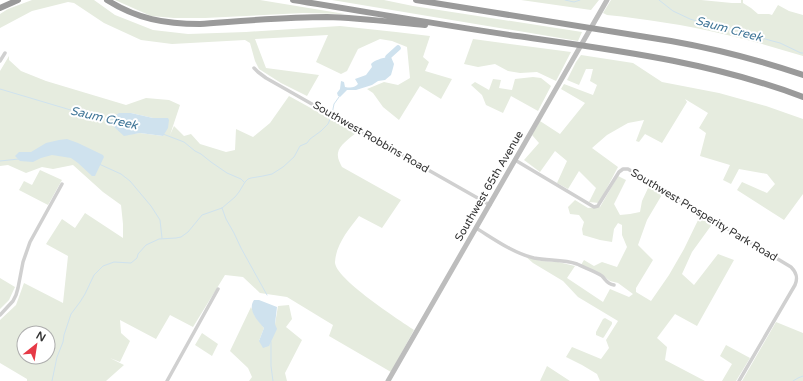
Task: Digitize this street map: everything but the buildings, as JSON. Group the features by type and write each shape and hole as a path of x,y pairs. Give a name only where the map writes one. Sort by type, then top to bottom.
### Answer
{"highway":[{"path":"0,8 18,0"},
{"path":"107,0 141,17 182,24 307,18 348,18 467,28"},
{"path":"293,0 640,54 743,77 803,97"},
{"path":"416,0 684,43 747,58 803,75"}],"main road":[{"name":"Southwest 65th Avenue","path":"388,381 607,0"}],"street":[{"path":"0,61 5,53"},
{"name":"Southwest Robbins Road","path":"254,68 266,78 490,205"},
{"name":"Southwest Prosperity Park Road","path":"515,160 594,206 598,206 619,172 623,169 628,170 791,267 794,270 797,279 795,285 739,381"},
{"path":"0,314 13,301 16,295 23,262 30,242 62,184"},
{"path":"476,228 518,252 533,258 559,260 572,263 600,275 609,285 614,285"},
{"path":"167,381 218,289"}],"shaded area":[{"path":"32,0 94,0 115,15 153,30 188,34 340,26 430,36 423,57 429,62 425,71 452,79 441,99 420,86 399,120 383,107 373,93 367,89 384,82 398,85 410,78 407,47 392,41 380,39 358,49 347,71 341,74 316,62 328,35 255,39 266,68 319,75 307,96 281,83 259,69 250,43 245,40 172,44 141,40 104,23 74,3 68,2 32,11 0,28 0,14 8,9"},
{"path":"115,0 260,0 345,14 303,13 205,18 174,18 151,16"},
{"path":"332,0 384,0 413,6 582,32 578,41"},
{"path":"521,0 599,0 591,10"},
{"path":"611,0 701,0 741,3 741,0 743,0 743,3 758,14 772,15 778,5 789,11 803,15 803,56 733,36 636,18 607,15 603,13"},
{"path":"473,39 571,52 556,81 537,72 520,73 508,71 495,64 478,67 464,64"},
{"path":"581,55 633,63 662,82 719,93 766,106 803,119 803,194 784,220 737,190 742,182 767,193 775,184 767,174 739,169 731,184 723,180 730,165 700,156 706,133 699,128 708,113 685,99 687,102 662,143 645,134 639,142 636,141 644,120 628,123 607,135 592,148 618,167 599,203 589,202 596,188 579,171 568,189 557,183 567,161 555,151 540,172 524,160 539,143 532,135 540,121 560,134 585,103 561,89 564,84 593,95 597,85 590,81 593,69 586,69 579,85 567,80"},
{"path":"9,56 9,60 21,71 46,81 126,105 146,98 169,100 180,105 170,135 174,126 184,136 191,134 200,144 226,152 235,150 236,129 253,137 270,123 289,96 356,133 340,147 338,157 342,167 401,200 382,228 359,216 340,243 335,262 337,269 356,288 414,330 391,372 329,336 333,325 287,297 260,293 243,277 225,275 193,327 170,315 156,339 120,320 121,333 130,341 120,362 110,358 124,365 106,381 27,381 27,379 0,363 0,320 16,305 24,283 63,303 68,256 46,244 62,219 75,228 85,213 123,238 121,205 103,192 73,165 53,169 42,167 26,173 8,165 0,166 0,71","holes":["131,113 153,118 162,118 163,136 140,133 124,135"]},
{"path":"533,77 541,78 551,86 538,111 511,96 503,113 486,105 482,95 471,85 475,82 489,90 493,79 501,80 499,88 512,90 515,79"},
{"path":"40,170 62,180 48,205 19,190 24,181 32,185"},
{"path":"618,176 626,180 614,204 620,215 640,212 642,201 649,186 663,193 647,220 638,245 653,260 636,288 636,292 651,301 669,275 684,249 700,216 713,223 692,252 682,274 694,285 718,254 734,260 697,326 675,314 657,338 667,347 665,360 705,381 600,381 597,374 566,357 572,347 601,359 609,348 606,340 618,321 578,297 563,281 533,263 525,256 541,261 558,262 575,266 567,278 603,302 610,289 629,297 633,294 618,283 610,281 601,274 581,265 584,260 594,266 602,262 617,267 627,247 622,235 622,225 618,223 614,229 612,242 583,235 582,229 584,222 579,215 570,214 568,207 575,200 588,208 600,207"},
{"path":"0,278 15,287 9,300 0,309"},
{"path":"289,305 292,319 286,327 302,340 285,373 287,381 249,381 252,377 248,368 230,351 251,307 255,316 264,328 259,341 275,324 278,306"},
{"path":"605,318 612,322 612,324 603,338 596,335 596,332"},
{"path":"776,322 803,333 803,381 742,381"},
{"path":"202,333 218,344 212,356 195,345"},
{"path":"726,345 750,358 736,381 722,381 732,364 720,356"},
{"path":"547,366 570,381 540,381"}],"water":[{"path":"391,57 394,64 391,75 385,80 378,81 372,85 356,90 347,90 340,97 338,96 337,93 340,89 341,81 344,82 345,87 351,88 355,86 358,84 355,79 366,75 372,67 371,64 374,61"},
{"path":"119,113 131,113 153,118 168,118 168,128 163,136 140,133 124,136 113,126 113,117"},
{"path":"67,139 103,155 104,157 95,176 92,176 71,158 52,155 33,162 20,161 15,156 19,152 31,152 46,143"},
{"path":"254,300 259,300 277,307 275,324 277,329 269,346 263,348 259,341 264,328 254,315 252,304"}],"waterway":[{"name":"Saum Creek","path":"565,0 574,2 580,0"},
{"name":"Saum Creek","path":"659,0 673,11 690,19 706,24 738,30 780,43 803,53"},
{"name":"Saum Creek","path":"388,57 398,48"},
{"name":"Saum Creek","path":"0,89 101,119 114,120"},
{"name":"Saum Creek","path":"332,114 334,104 339,97"},
{"name":"Saum Creek","path":"52,381 57,357 71,314 85,294 94,275 103,266 114,262 131,263 137,258 138,254 146,245 159,239 181,237 188,232 202,215 222,208 235,197 248,179 272,174 283,167 294,157 300,146 307,143 328,124 331,117"},
{"name":"Saum Creek","path":"163,134 184,142 227,173 241,179 244,182"},
{"path":"0,161 19,159"},
{"path":"99,164 121,174 130,181 151,206 160,220 162,238"},
{"path":"222,208 226,219 267,295"},
{"path":"271,342 271,366 273,381"},
{"path":"793,381 803,376"}]}
